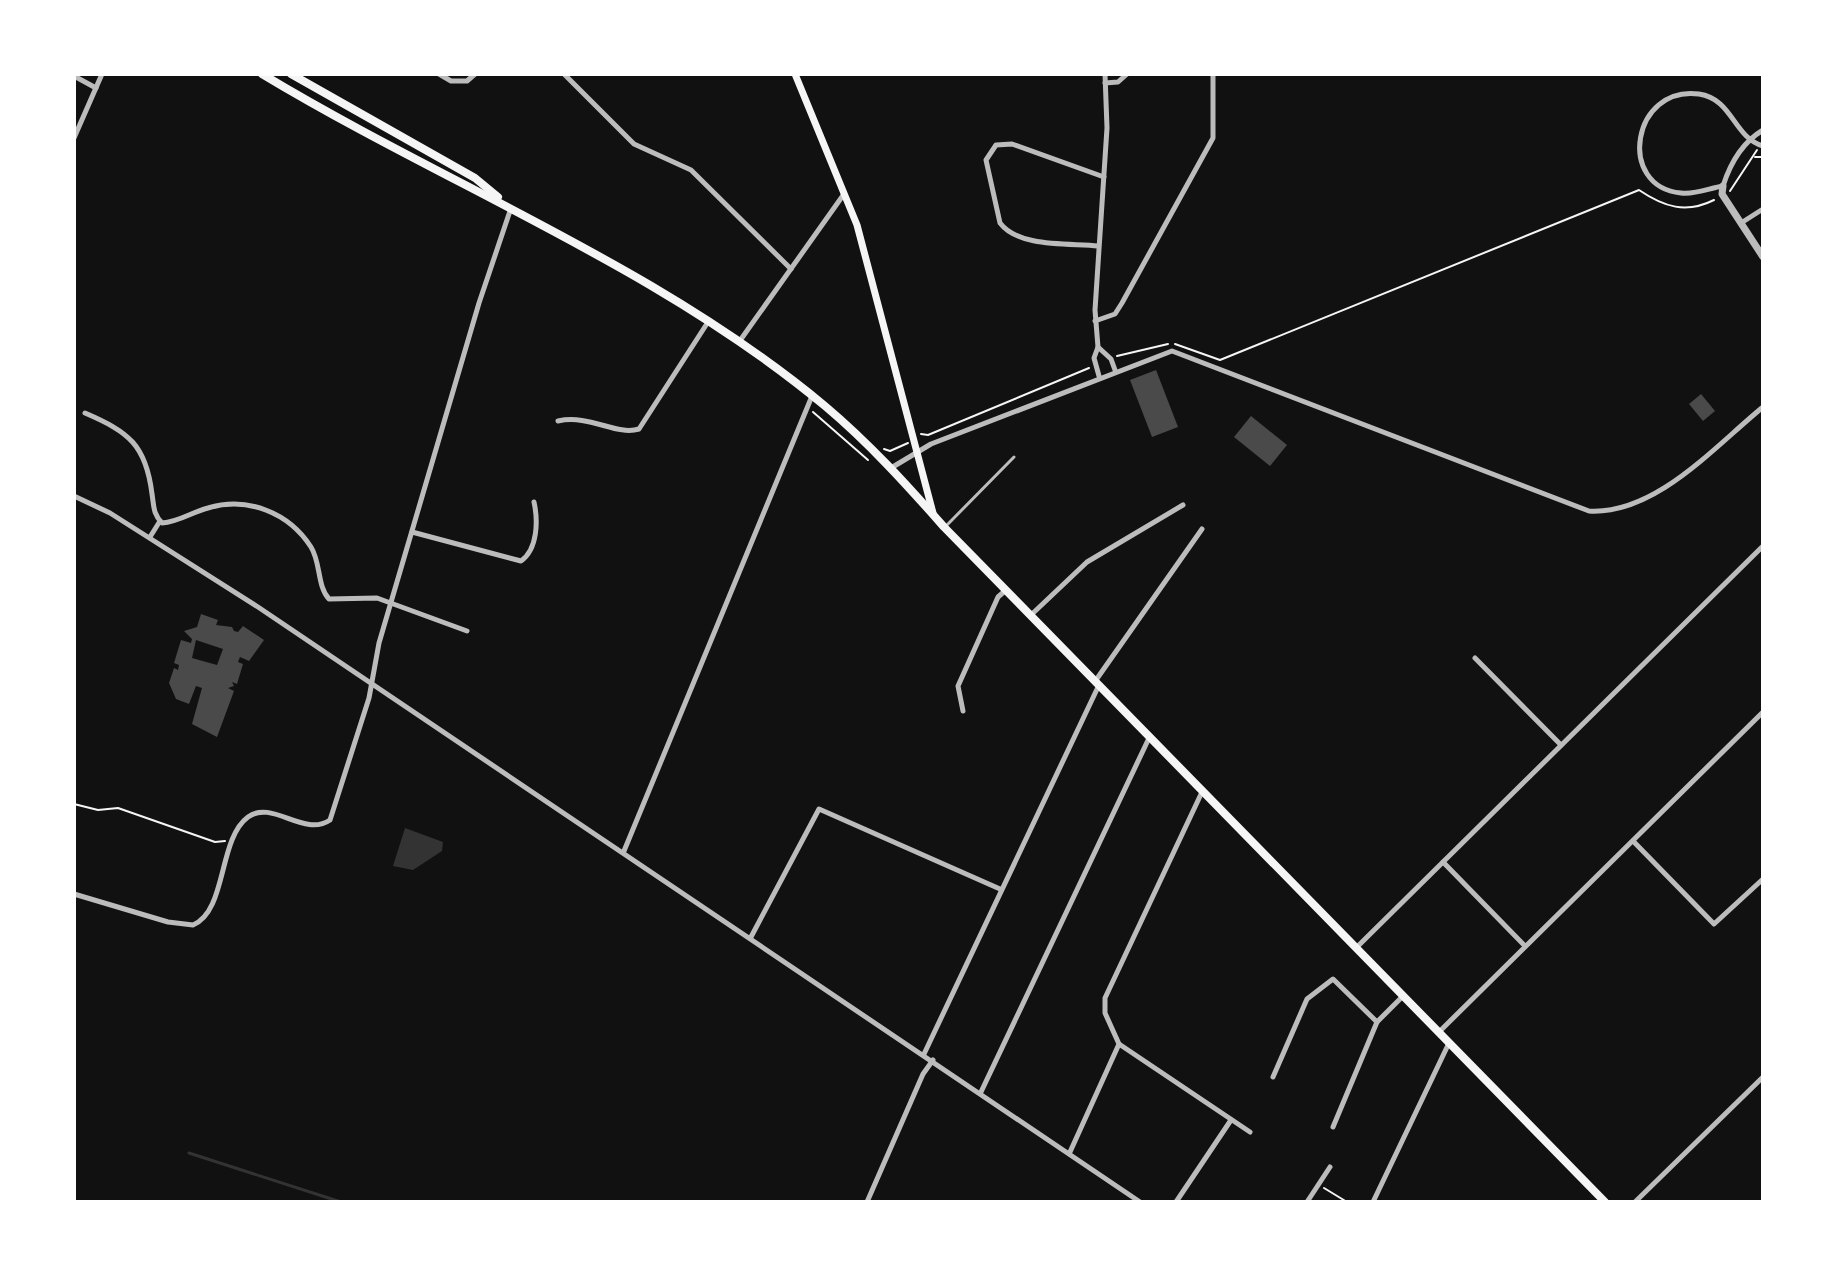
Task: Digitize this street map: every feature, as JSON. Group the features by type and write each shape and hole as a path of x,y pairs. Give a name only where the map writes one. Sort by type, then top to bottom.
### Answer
{"main road":[{"path":"262,74 312,104 511,207 708,321 812,396 891,468 944,527 1603,1201"},
{"path":"291,74 475,178 511,207"},
{"path":"795,74 846,192 934,516"},
{"path":"312,104 321,90"}],"street":[{"path":"74,138 102,74"},
{"path":"439,74 451,81 467,81 475,74"},
{"path":"564,74 634,144 691,170 791,269"},
{"path":"1099,376 1095,365 1098,347 1095,321 1104,177 1105,74"},
{"path":"1105,83 1118,82 1127,74"},
{"path":"1095,321 1115,314 1213,138 1213,74"},
{"path":"74,76 96,88"},
{"path":"1723,186 1681,193 1661,187 1647,173 1640,155 1640,135 1647,116 1671,98 1700,94 1718,101 1749,140 1763,146"},
{"path":"1763,130 1749,140 1732,164 1723,186 1723,195 1763,257"},
{"path":"1098,246 1023,238 1005,229 1000,223 986,160 996,145 1012,144 1104,177"},
{"path":"738,343 846,192"},
{"path":"74,894 183,925 200,922 211,905 237,830 249,816 262,812 310,826 330,820 369,698 370,682 392,602 479,303 511,207"},
{"path":"1741,223 1763,209"},
{"path":"558,421 576,417 629,432 639,429 708,321"},
{"path":"1098,347 1111,359 1115,370"},
{"path":"891,468 918,450 1164,351 1181,352 1551,499 1589,511 1612,512 1658,493 1763,407"},
{"path":"624,851 812,396"},
{"path":"85,413 118,429 139,447 151,480 154,515 160,521 173,522 221,504 263,508 289,523 310,547 329,599 366,596 392,602 467,631"},
{"path":"74,496 150,537 370,682 1140,1202"},
{"path":"412,532 521,561 527,556 538,521 534,502"},
{"path":"1031,615 1087,562 1183,505"},
{"path":"150,537 160,521"},
{"path":"924,1054 1097,682 1202,529"},
{"path":"1357,947 1763,546"},
{"path":"963,711 958,686 998,597 1006,590"},
{"path":"1475,658 1561,745"},
{"path":"1439,1032 1763,712"},
{"path":"981,1092 1150,736"},
{"path":"1202,792 1105,998 1105,1013 1119,1044 1250,1132"},
{"path":"751,937 819,809 1000,889"},
{"path":"1633,841 1714,924 1763,879"},
{"path":"1443,862 1525,946"},
{"path":"1273,1077 1307,999 1333,979 1377,1022"},
{"path":"1333,1127 1377,1022 1403,995"},
{"path":"1373,1202 1449,1043"},
{"path":"1070,1152 1119,1044"},
{"path":"867,1202 923,1074 933,1060"},
{"path":"1635,1202 1763,1077"},
{"path":"1176,1202 1231,1120"},
{"path":"1307,1202 1330,1167"}],"lane":[{"path":"944,527 1014,457"}],"path":[{"path":"1111,359 1174,344 1220,360 1639,190 1657,203 1685,209 1701,206 1738,184 1754,157 1763,157"},
{"path":"920,434 928,435 1095,365"},
{"path":"808,413 818,415 867,461 870,457"},
{"path":"881,447 890,451 907,443 910,438"},
{"path":"74,804 98,810 118,808 220,843 230,830"},
{"path":"1318,1184 1347,1202"}],"shaded area":[{"path":"405,828 443,842 442,851 413,870 393,866"}],"building":[{"path":"1156,370 1178,427 1152,437 1130,380"},
{"path":"1701,394 1715,411 1703,421 1689,404"},
{"path":"1251,416 1287,445 1270,466 1234,437"},
{"path":"201,614 218,620 216,625 232,627 234,631 238,632 243,626 264,640 249,661 240,657 238,662 243,664 237,684 232,682 234,686 228,688 234,691 217,737 192,724 202,688 196,686 189,704 176,699 169,683 174,668 178,670 179,665 174,663 181,640 191,643 192,639 184,631 197,627","holes":["196,640 223,649 217,665 192,658"]}],"waterway":[{"path":"189,1153 341,1202"},
{"path":"769,1202 808,1202"}]}
